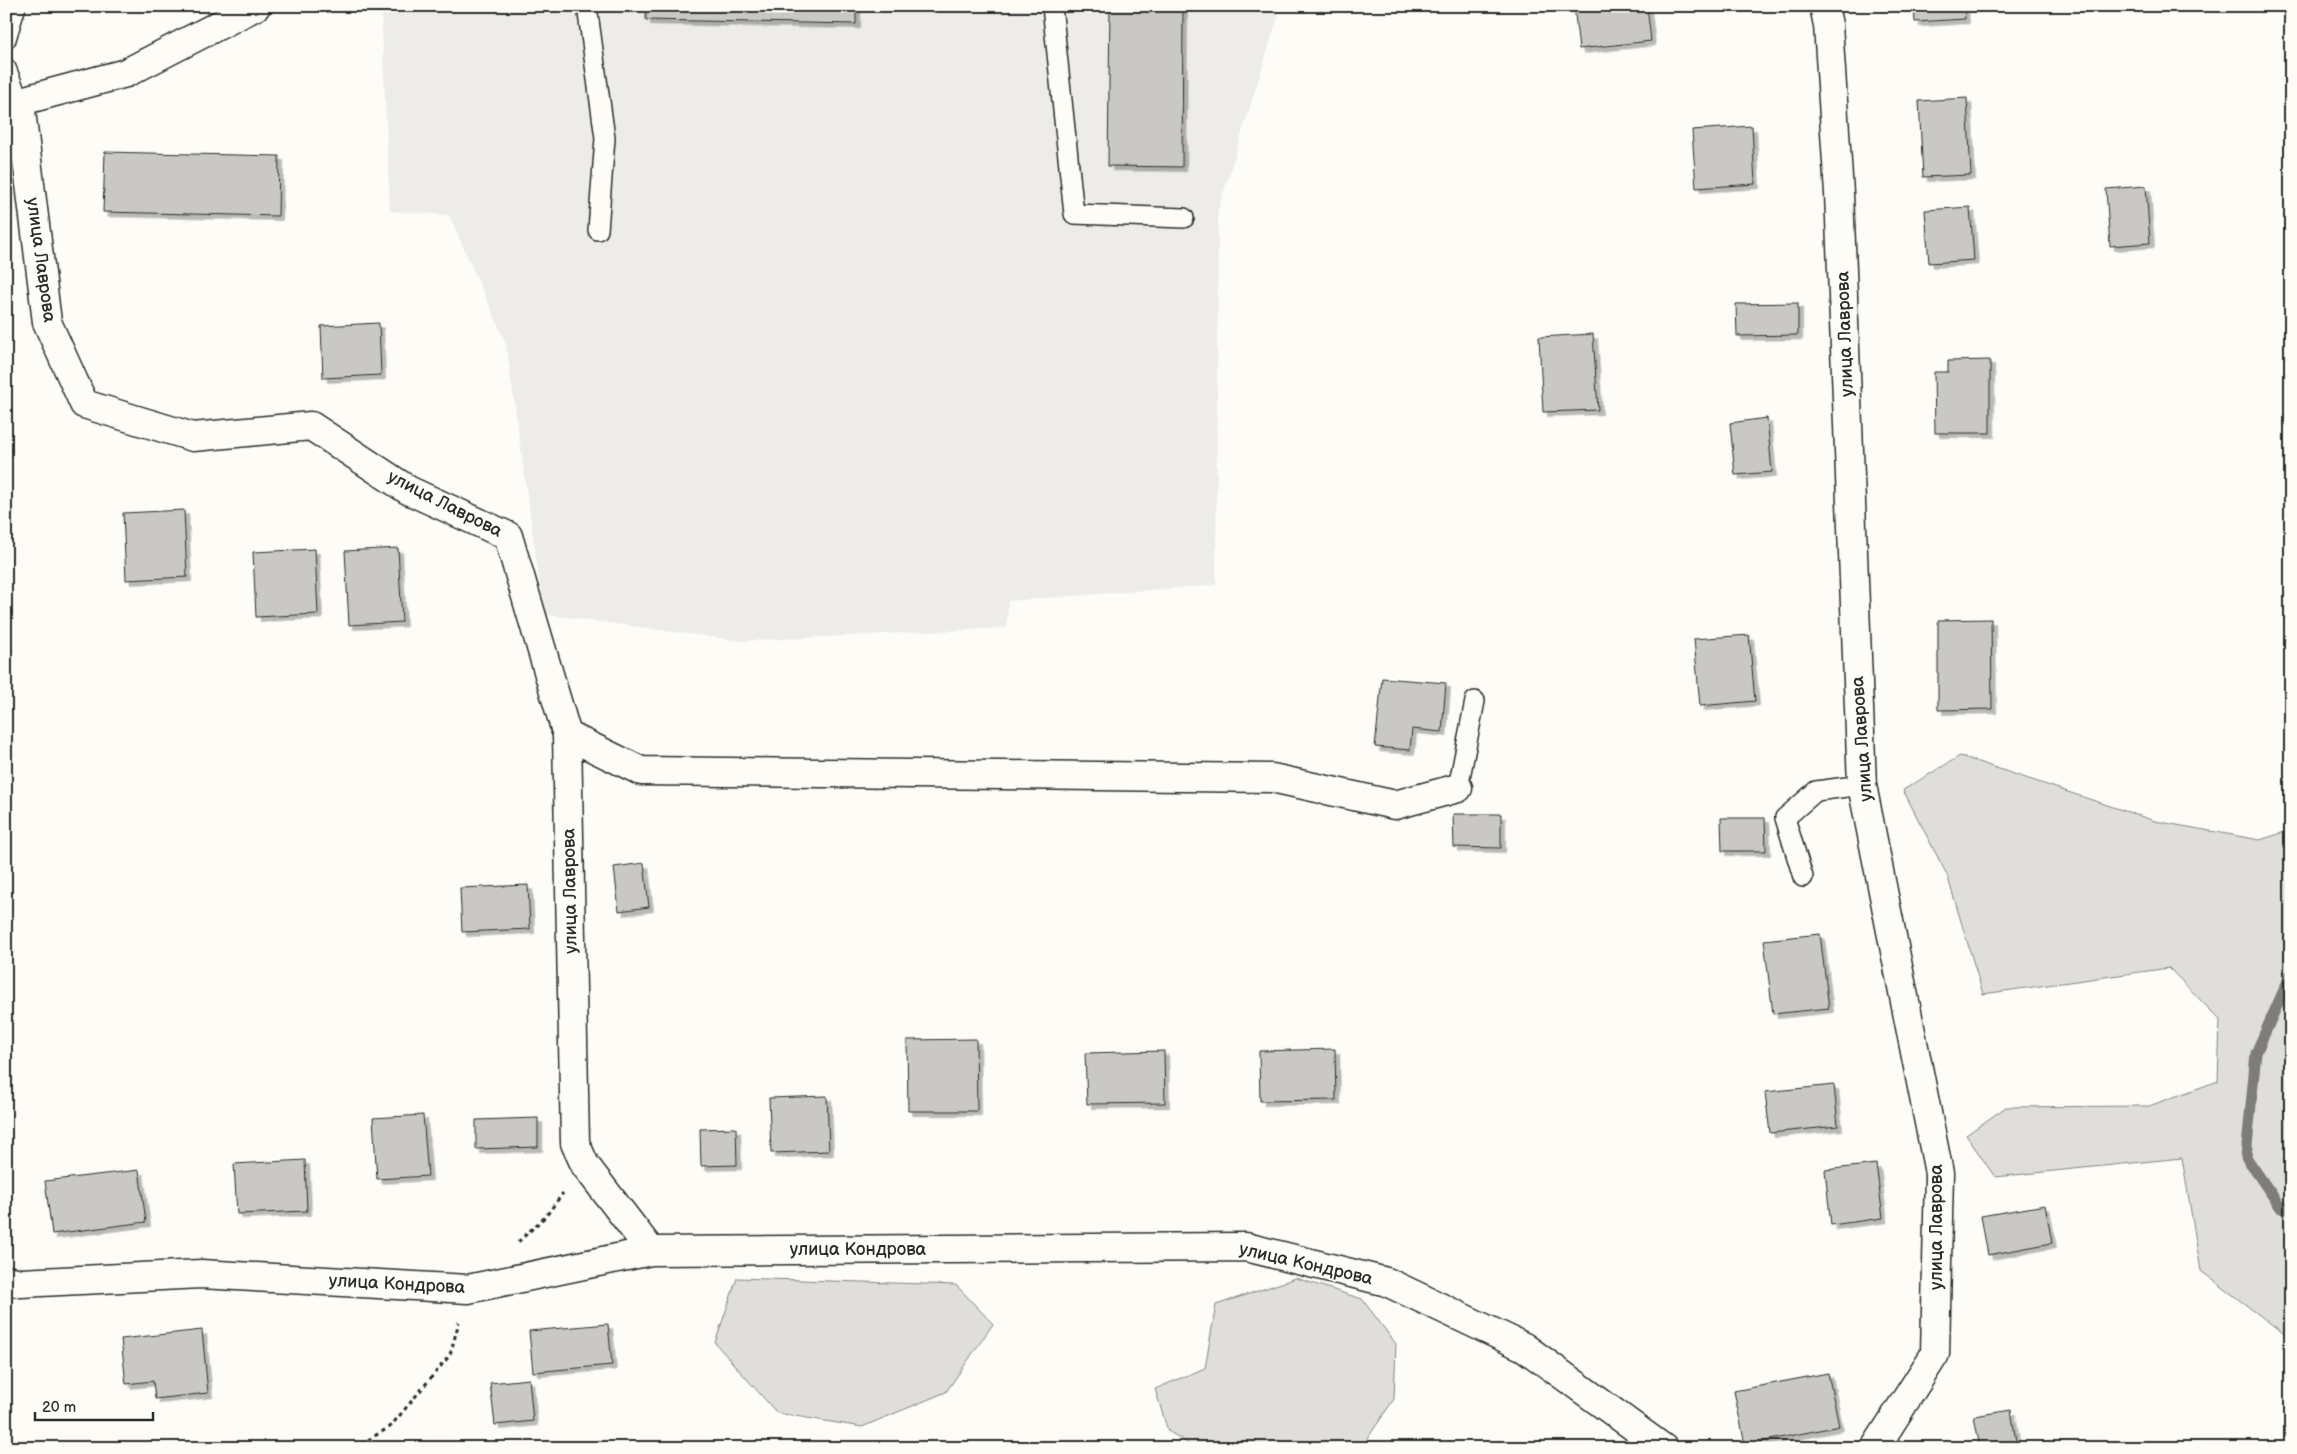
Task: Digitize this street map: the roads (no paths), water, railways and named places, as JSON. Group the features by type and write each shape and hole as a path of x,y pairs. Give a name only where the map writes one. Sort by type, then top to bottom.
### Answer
{"street":[{"path":"13,104 126,73 256,6"},
{"name":"улица Лаврова","path":"1824,6 1828,25 1839,193 1862,785 1939,1172 1935,1354 1875,1448"},
{"name":"улица Лаврова","path":"13,104 47,322 84,404 193,438 312,426 408,490 508,536 567,735 575,1143 585,1165 651,1250"},
{"path":"567,735 641,771 1272,778 1395,805 1458,788"},
{"name":"улица Кондрова","path":"6,1280 21,1283 200,1274 468,1289 651,1250 1246,1247 1387,1282 1524,1347 1663,1448"}],"lane":[{"path":"6,39 16,6"},
{"path":"587,6 605,138 598,230"},
{"path":"1052,6 1074,214 1184,218"},
{"path":"6,68 13,104"},
{"path":"1458,788 1475,701"},
{"path":"1802,877 1785,818 1816,791 1862,785"}],"waterway":[{"path":"2291,974 2256,1053 2246,1157 2281,1208 2291,1210"}]}
